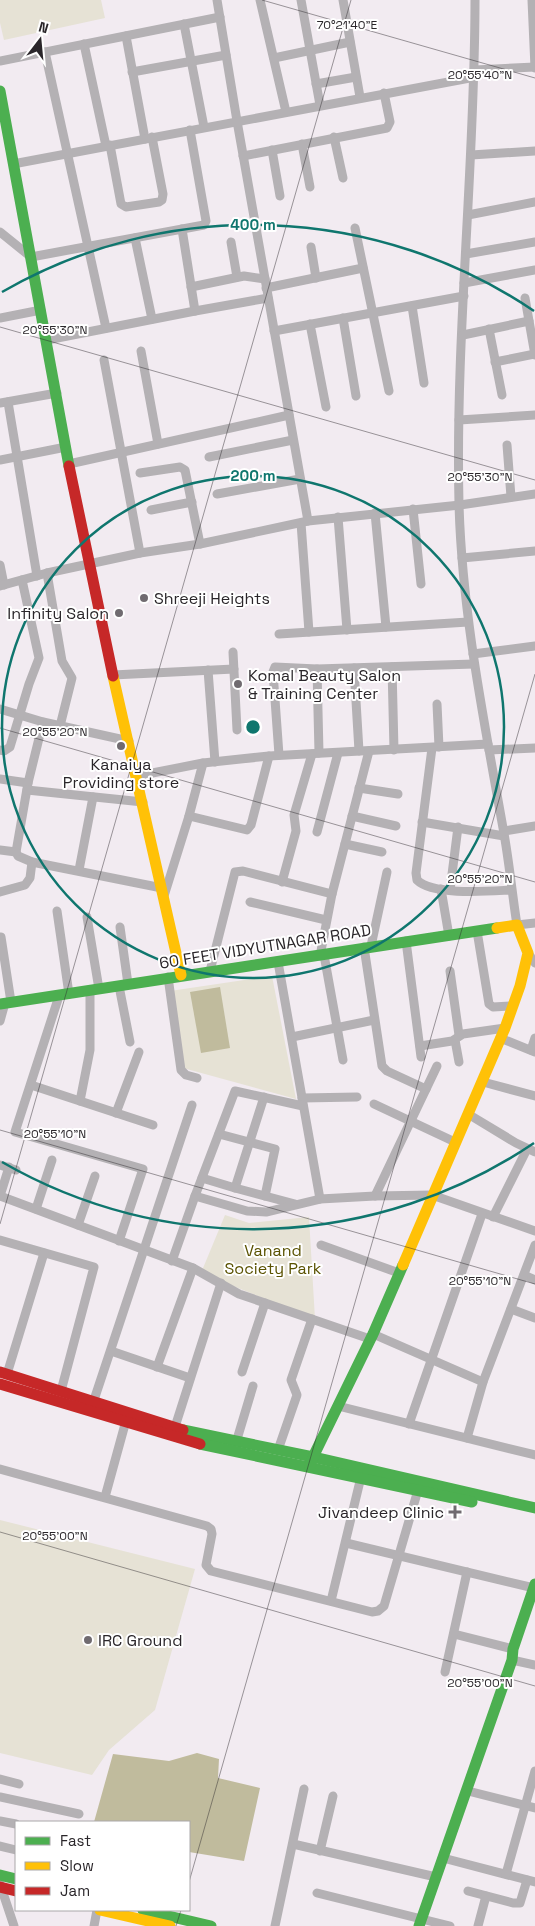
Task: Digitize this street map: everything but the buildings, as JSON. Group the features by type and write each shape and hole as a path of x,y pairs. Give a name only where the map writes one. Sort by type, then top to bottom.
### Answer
{"street":[{"path":"218,0 237,121 300,479 309,632"},
{"path":"260,0 286,112"},
{"path":"301,0 320,105"},
{"path":"343,0 360,98"},
{"path":"475,0 475,73 459,420 462,558 468,622 504,833 517,925 528,953 535,963"},
{"path":"13,164 360,98 475,73 535,68 532,0"},
{"path":"0,61 220,17"},
{"path":"184,24 204,127"},
{"path":"84,44 121,204 126,207 159,202 162,200 163,194 132,72 126,36"},
{"path":"274,58 350,42"},
{"path":"45,52 106,328"},
{"path":"132,72 226,54"},
{"path":"316,84 356,77"},
{"path":"0,91 69,464 113,675 181,975"},
{"path":"243,156 389,126 384,93"},
{"path":"0,232 31,257 204,225 206,221 190,130"},
{"path":"334,137 343,178"},
{"path":"302,144 310,187"},
{"path":"272,150 280,196"},
{"path":"471,155 535,151"},
{"path":"468,215 535,202"},
{"path":"355,228 389,391"},
{"path":"182,230 195,311"},
{"path":"135,238 152,319"},
{"path":"232,242 237,277"},
{"path":"466,254 535,242"},
{"path":"311,247 316,278"},
{"path":"191,287 237,277 251,276 265,284 316,278 363,268"},
{"path":"464,283 535,270"},
{"path":"274,331 464,296"},
{"path":"47,340 268,298"},
{"path":"495,362 535,354 525,298"},
{"path":"412,306 424,383"},
{"path":"0,318 41,310"},
{"path":"343,318 356,396"},
{"path":"463,335 529,321"},
{"path":"310,324 326,407"},
{"path":"489,330 502,395"},
{"path":"141,351 158,444"},
{"path":"104,360 140,553"},
{"path":"37,576 17,457 4,403 57,393"},
{"path":"69,464 289,415"},
{"path":"459,420 535,415"},
{"path":"209,457 293,440"},
{"path":"507,445 511,497"},
{"path":"0,460 66,447"},
{"path":"140,473 184,467 200,544"},
{"path":"217,494 300,479"},
{"path":"0,565 2,586 37,576 140,553 200,544 304,522 460,505 535,494"},
{"path":"151,510 192,502"},
{"path":"413,509 421,584"},
{"path":"375,513 386,627"},
{"path":"338,517 347,630"},
{"path":"462,558 535,550"},
{"path":"48,574 62,661 72,678 60,726"},
{"path":"0,750 4,751 10,747 39,658 22,580"},
{"path":"279,634 468,622"},
{"path":"279,755 274,669 278,666 317,669 392,667 474,659 535,646"},
{"path":"233,652 237,730"},
{"path":"392,667 394,750"},
{"path":"343,1060 338,1027 322,955 326,920 359,788 364,751 354,668"},
{"path":"113,675 234,669"},
{"path":"282,882 296,831 294,815 315,754 317,669"},
{"path":"208,670 215,762"},
{"path":"437,704 436,747 422,822 416,873 417,880 423,885 446,890 468,892 511,890"},
{"path":"0,709 43,722 129,741"},
{"path":"16,852 27,787 43,722"},
{"path":"137,776 203,763 279,755 436,747 535,748"},
{"path":"317,832 338,753"},
{"path":"189,816 247,830 251,825 269,756"},
{"path":"163,892 189,816 203,763"},
{"path":"0,779 27,787 143,802"},
{"path":"359,788 398,794"},
{"path":"79,870 93,797"},
{"path":"352,816 396,826"},
{"path":"422,822 504,833 535,826"},
{"path":"449,936 446,890 458,828"},
{"path":"345,844 382,852"},
{"path":"0,850 16,852 21,858 32,862 79,870 163,892"},
{"path":"0,892 25,885 30,878 32,862"},
{"path":"210,971 234,874 240,871 332,894"},
{"path":"387,872 368,947 374,1020 383,1068 426,1089"},
{"path":"250,902 326,920"},
{"path":"58,911 64,995 30,1085 15,1132 144,1169 119,1241"},
{"path":"80,1101 90,1050 94,990 87,917"},
{"name":"60 FEET VIDYUTNAGAR ROAD","path":"6,1003 181,975 535,923"},
{"path":"120,927 130,1042"},
{"path":"477,931 489,1004 493,1007 512,1006"},
{"path":"0,1021 6,1003 1,937"},
{"path":"406,942 421,1057"},
{"path":"312,1462 372,1336 455,1142 483,1082 512,1006 528,953"},
{"path":"278,962 320,1199"},
{"path":"450,971 459,1062"},
{"path":"168,977 182,1070 186,1075 197,1078"},
{"path":"292,1037 374,1020"},
{"path":"420,1046 457,1038 502,1033 533,1051 535,1038"},
{"path":"116,1113 139,1052"},
{"path":"375,1196 436,1066"},
{"path":"483,1082 535,1096"},
{"path":"30,1085 153,1125"},
{"path":"172,1261 235,1091 302,1102 357,1097"},
{"path":"235,1188 264,1097"},
{"path":"374,1104 455,1142"},
{"path":"92,1407 192,1105"},
{"path":"468,1114 531,1151 493,1218"},
{"path":"219,1134 275,1149 265,1196"},
{"path":"36,1209 52,1160"},
{"path":"8,1167 0,1196 193,1268 239,1294 312,1319 372,1336 483,1382"},
{"path":"78,1225 95,1176"},
{"path":"202,1178 297,1204"},
{"path":"195,1196 247,1211 266,1212 320,1199 432,1195 493,1218 535,1231"},
{"path":"410,1424 482,1214"},
{"path":"1,1243 94,1267 61,1392"},
{"path":"321,1244 400,1273"},
{"path":"467,1438 483,1382 535,1246"},
{"path":"2,1377 44,1253"},
{"path":"158,1367 193,1268"},
{"path":"524,1275 535,1280"},
{"path":"173,1431 221,1283"},
{"path":"242,1372 265,1303"},
{"path":"511,1309 535,1318"},
{"path":"278,1450 296,1395 291,1380 312,1319"},
{"path":"111,1351 190,1378"},
{"path":"2,1377 61,1392 92,1407"},
{"path":"2,1377 92,1407 173,1431 474,1498 535,1516"},
{"path":"235,1446 253,1386"},
{"path":"338,1406 535,1455"},
{"path":"105,1497 127,1417"},
{"path":"235,1446 278,1450 360,1477 418,1490 535,1508"},
{"path":"0,1469 210,1527 212,1534 206,1565 211,1571 372,1612 381,1610 384,1606 418,1490"},
{"path":"331,1601 360,1477"},
{"path":"346,1543 467,1572 534,1591 468,1792 420,1923"},
{"path":"445,1672 467,1572"},
{"path":"454,1634 513,1654 535,1665"},
{"path":"506,1874 535,1771"},
{"path":"0,1779 19,1784"},
{"path":"275,1926 304,1789"},
{"path":"468,1792 535,1808"},
{"path":"320,1851 333,1796"},
{"path":"0,1797 79,1814"},
{"path":"0,1820 15,1824"},
{"path":"293,1844 436,1877"},
{"path":"0,1846 15,1850"},
{"path":"443,1858 531,1881 520,1903 468,1891"},
{"path":"0,1875 15,1879"},
{"path":"0,1886 15,1891"},
{"path":"0,1886 14,1926"},
{"path":"317,1894 420,1923 450,1926"},
{"path":"478,1926 486,1896"},
{"path":"94,1926 99,1911"},
{"path":"103,1911 170,1926"},
{"path":"148,1911 211,1926"}],"green space":[{"path":"0,0 101,0 105,18 4,40 0,23"},
{"path":"272,976 296,1099 183,1068 170,991"},
{"name":"Vanand Society Park","path":"225,1215 249,1223 309,1217 315,1319 201,1273"},
{"name":"IRC Ground","path":"0,1520 195,1569 155,1710 109,1750 92,1775 0,1753"}],"shaded area":[{"path":"220,987 230,1048 201,1053 190,992"},
{"path":"197,1753 219,1759 218,1778 260,1788 244,1861 190,1852 190,1821 94,1821 113,1754 169,1761"}],"traffic: fast":[{"path":"0,91 69,466"},
{"path":"0,1004 497,928"},
{"path":"310,1467 313,1457 373,1334 403,1265"},
{"path":"183,1430 313,1457 535,1508"},
{"path":"200,1444 472,1502"},
{"path":"419,1926 512,1660 513,1649 535,1584"},
{"path":"0,1875 15,1879"},
{"path":"147,1911 211,1926"}],"traffic: slow":[{"path":"113,676 181,975"},
{"path":"403,1265 505,1028 520,986 528,953 517,925 497,928"},
{"path":"104,1911 170,1926"}],"traffic: jam":[{"path":"69,466 113,676"},
{"path":"0,1372 183,1430"},
{"path":"0,1384 200,1444"},
{"path":"0,1887 15,1891"}],"place":[{"name":"Shreeji Heights","path":"144,598"},
{"name":"Infinity Salon","path":"119,613"},
{"name":"Komal Beauty Salon & Training Center","path":"238,684"},
{"name":"Kanaiya Providing store","path":"121,746"},
{"name":"Jivandeep Clinic","path":"455,1512"},
{"name":"IRC Ground","path":"88,1640"}]}
